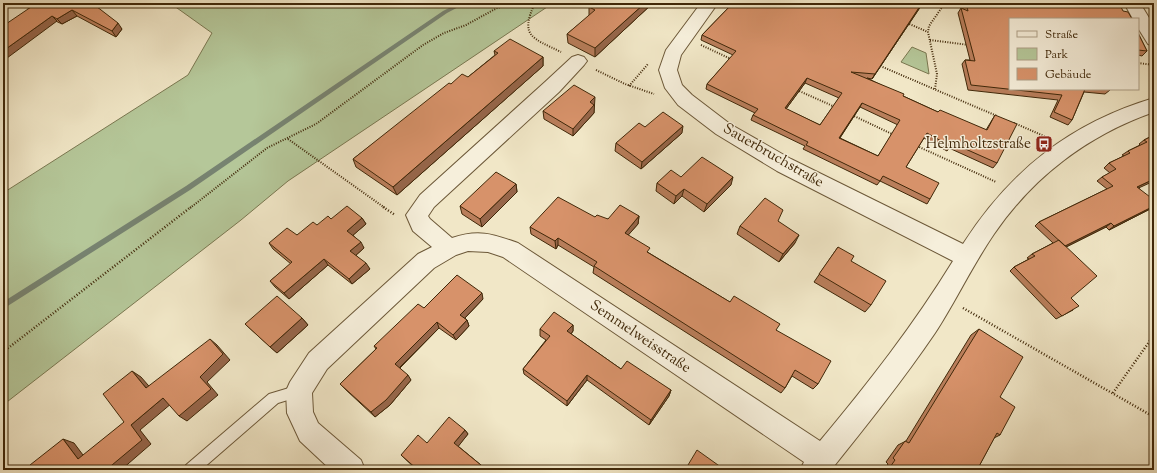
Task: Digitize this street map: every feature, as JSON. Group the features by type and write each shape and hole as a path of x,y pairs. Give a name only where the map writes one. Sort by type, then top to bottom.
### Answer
{"street":[{"name":"Sauerbruchstraße","path":"710,3 672,54 668,70 674,88 686,100 723,129 784,165 967,257"},
{"path":"1132,3 1154,40"},
{"path":"449,248 421,225 417,215 427,201 552,87 578,61"},
{"path":"818,464 883,385 921,332 987,227 1016,192 1037,170 1067,147 1108,122 1154,105"},
{"name":"Semmelweisstraße","path":"299,391 318,361 426,261 449,248 468,242 488,243 510,250 818,464"},
{"path":"299,391 300,413 309,432 351,470"}],"lane":[{"path":"191,470 274,398 299,391"}],"path":[{"path":"3,352 267,148 316,124 423,45 444,33 466,25 497,8 514,3"},
{"path":"535,3 528,15 526,28 530,35 625,84 666,98 686,100"},
{"path":"935,89 937,74 928,32 929,26 945,3"},
{"path":"907,23 928,32"},
{"path":"685,37 732,59"},
{"path":"930,40 974,45"},
{"path":"1139,63 1154,64"},
{"path":"877,64 998,116"},
{"path":"796,89 839,109"},
{"path":"846,112 896,136"},
{"path":"1011,122 1067,147"},
{"path":"288,139 397,216 417,215"},
{"path":"910,142 1016,192"},
{"path":"944,296 1154,417"},
{"path":"1113,394 1154,334"}],"green space":[{"path":"170,3 553,3 288,181 241,220 3,405 3,193 188,75 212,33"},
{"path":"912,47 926,53 929,74 901,62"}],"building":[{"path":"24,3 92,3 118,23 112,31 72,10 57,19 52,16 3,51 3,26 31,7"},
{"path":"594,3 645,3 595,48 567,34 595,10 589,7"},
{"path":"733,3 922,3 875,74 851,72 904,94 903,96 938,112 940,110 987,130 995,115 1017,124 997,163 952,143 950,146 927,133 906,167 939,183 930,199 883,176 880,181 806,145 808,142 753,115 758,109 707,84 736,51 702,35","holes":["807,78 842,93 820,125 785,108","862,103 900,120 878,156 839,138"]},
{"path":"966,3 1119,3 1123,11 1128,12 1131,18 1009,18 1009,89 971,85 965,60 975,61 961,8 968,11"},
{"path":"1139,35 1147,51 1139,50"},
{"path":"510,39 543,57 393,187 353,159 449,83 451,84 462,74 468,77 498,53 494,51"},
{"path":"574,85 595,97 590,102 594,105 573,129 543,111"},
{"path":"1016,90 1085,90 1072,120 1054,112 1062,95"},
{"path":"663,112 683,126 642,162 616,143 639,123 645,127"},
{"path":"1154,135 1154,179 1137,187 1154,200 1154,206 1114,226 1111,223 1065,246 1039,222 1113,186 1102,177 1116,169 1109,163 1130,153 1128,151 1147,142 1144,140"},
{"path":"702,157 733,177 707,204 684,189 676,196 657,183 671,170 681,177"},
{"path":"496,172 516,184 480,219 460,206"},
{"path":"558,197 595,217 597,215 608,219 620,205 639,216 625,233 650,248 647,252 730,302 734,296 780,324 776,330 831,361 818,384 795,370 785,388 594,266 597,262 558,238 555,241 530,227"},
{"path":"765,198 783,210 778,221 799,235 783,254 740,226"},
{"path":"347,206 362,218 347,231 361,242 350,251 366,263 349,279 324,259 284,293 270,281 292,262 269,243 287,228 297,235 313,222 317,225 328,216 331,219"},
{"path":"1059,240 1097,276 1071,298 1079,306 1062,316 1014,267 1035,256 1032,254"},
{"path":"838,247 854,256 851,261 886,281 871,305 819,274"},
{"path":"457,275 482,293 460,315 467,320 453,335 437,322 395,364 408,375 386,400 371,412 340,384 377,348 374,346 418,304 424,308"},
{"path":"277,296 302,318 270,347 245,324"},
{"path":"554,312 573,325 567,331 621,369 627,361 671,390 651,420 587,375 567,401 523,369 550,336 540,329"},
{"path":"979,329 1023,357 1000,397 1015,407 1000,435 997,433 977,470 888,470 895,460 893,458 905,441 909,443"},
{"path":"210,339 223,354 200,377 211,389 179,416 163,398 131,425 142,440 106,470 34,470 30,465 63,439 78,459 124,422 103,394 132,371 146,388"},
{"path":"449,417 465,430 454,443 487,470 418,470 401,455 418,435 427,443"},
{"path":"697,450 725,470 685,470"}],"waterway":[{"path":"3,306 188,188 445,12 463,3"}],"place":[{"name":"Helmholtzstraße","path":"1044,144"}]}
